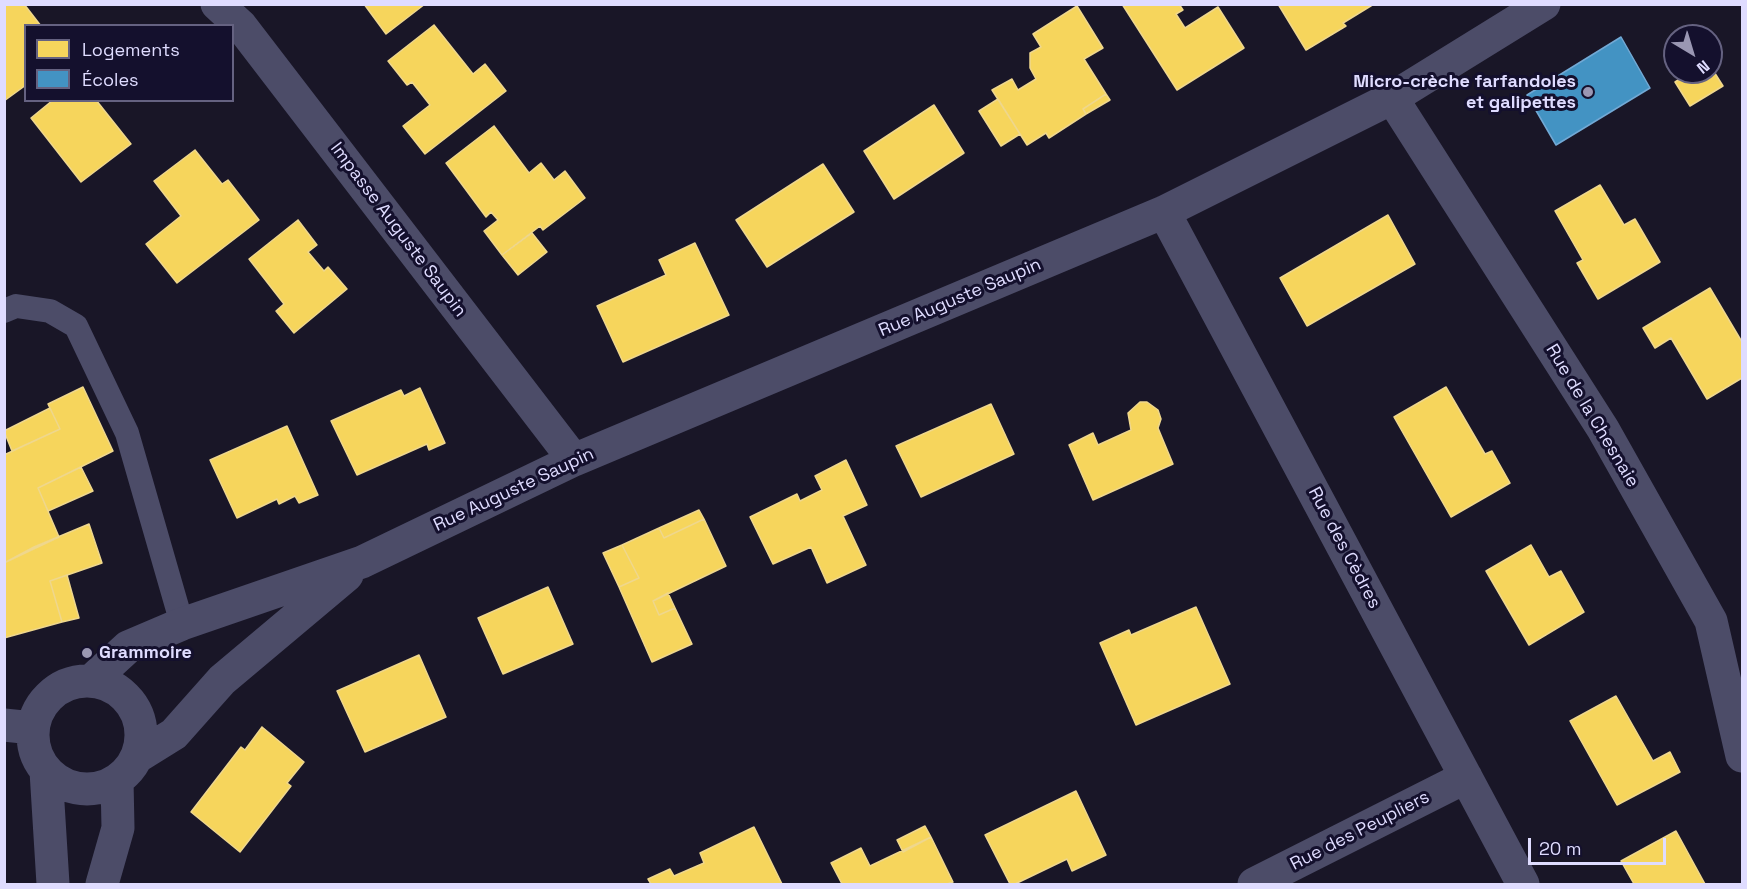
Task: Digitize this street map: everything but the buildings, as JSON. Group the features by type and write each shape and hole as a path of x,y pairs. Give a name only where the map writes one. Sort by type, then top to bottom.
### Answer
{"street":[{"name":"Impasse Auguste Saupin","path":"217,4 242,26 574,460"},
{"name":"Rue Auguste Saupin","path":"91,681 128,646 182,624 362,562 574,460 1164,212 1392,98 1544,4"},
{"name":"Rue de la Chesnaie","path":"1392,98 1603,429 1711,621 1743,756"},
{"name":"Rue des Cèdres","path":"1164,212 1523,885"},
{"name":"Rue Auguste Saupin","path":"127,769 174,734 222,680 362,562"},
{"path":"102,885 118,828 127,769 140,732 133,708 115,690 91,681 74,683 46,700 37,714 19,726 46,771 58,781 72,788 103,787 127,769"},
{"path":"46,771 53,885"},
{"name":"Rue des Peupliers","path":"1254,885 1466,777"}],"lane":[{"path":"4,311 16,306 50,311 76,326 127,433 182,624"}],"place":[{"name":"Micro-crèche farfandoles et galipettes","path":"1588,92"},
{"name":"Grammoire","path":"87,653"}]}
